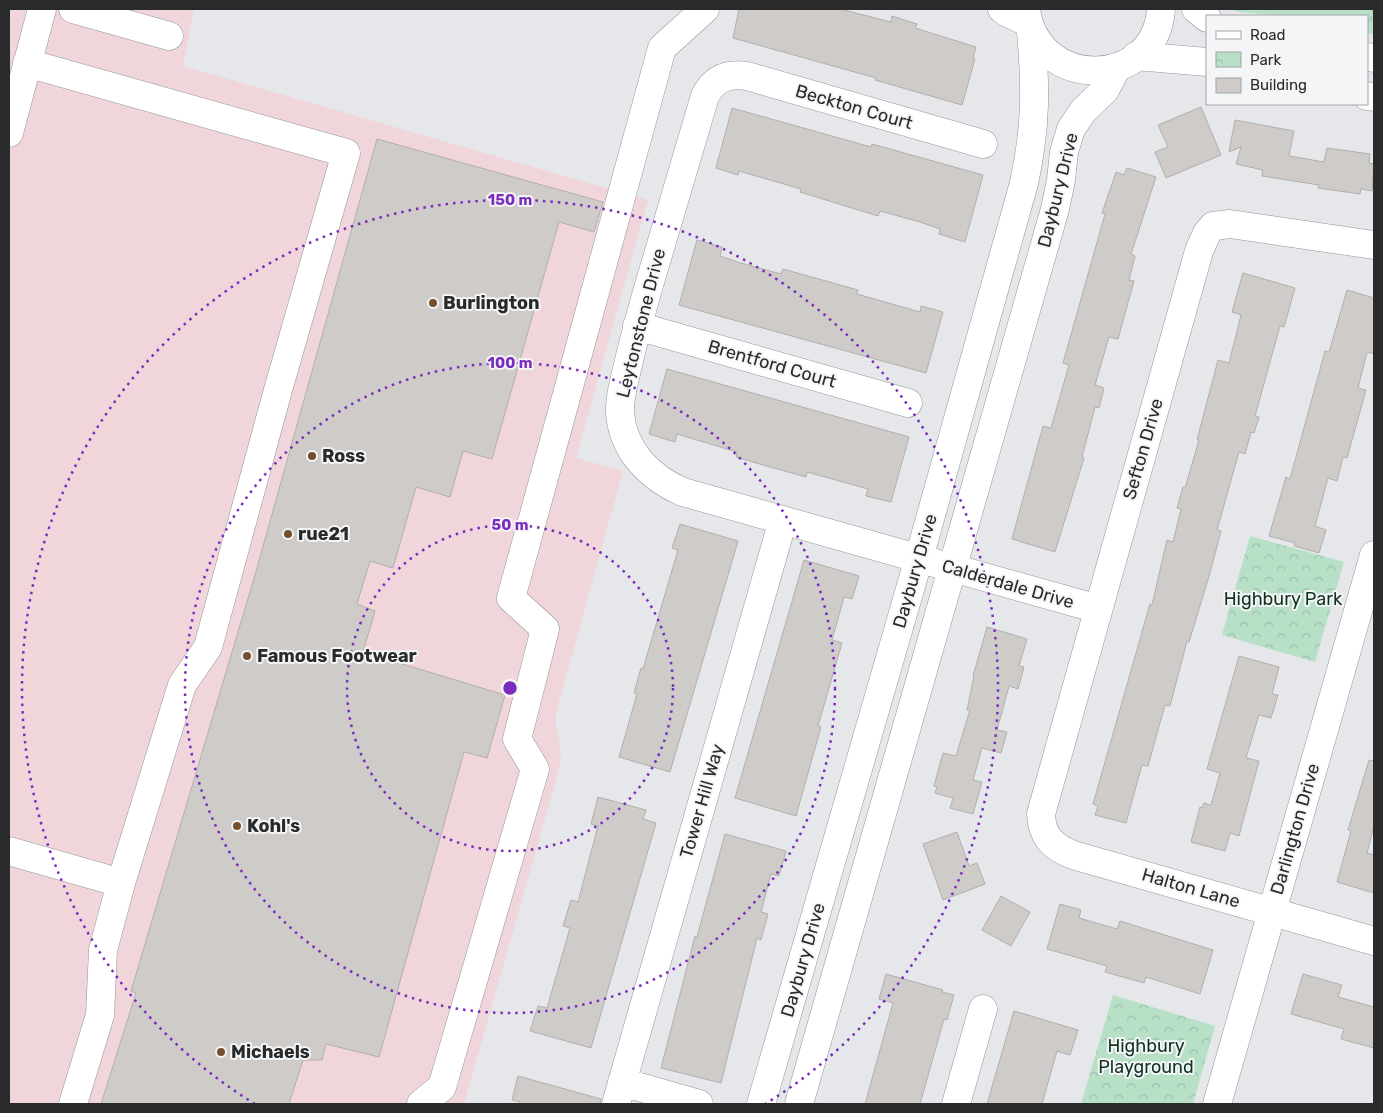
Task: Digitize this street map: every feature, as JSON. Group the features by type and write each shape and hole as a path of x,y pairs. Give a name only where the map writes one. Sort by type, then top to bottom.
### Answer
{"street":[{"path":"72,9 169,36"},
{"path":"421,1104 442,1087 535,769 517,739 545,629 511,598 662,48 705,9"},
{"path":"1002,9 1028,21 1043,49 1058,62 1077,70 1097,71 1126,62 1206,62"},
{"name":"Daybury Drive","path":"799,1104 1055,209 1067,140 1071,129 1083,111 1104,90 1126,62 1147,45 1156,31 1161,9"},
{"path":"1196,9 1206,17"},
{"path":"9,133 38,10"},
{"name":"Daybury Drive","path":"761,1104 919,558 1024,183 1030,155 1035,112 1035,70 1028,21"},
{"path":"27,63 346,153 278,390 208,647 182,685 121,883 103,950 100,1016 73,1104"},
{"name":"Beckton Court","path":"724,76 731,74 747,76 983,144"},
{"name":"Leytonstone Drive","path":"724,76 712,84 705,96 637,326 622,394 620,414 629,446 637,459 649,472 683,492 919,558"},
{"name":"Sefton Drive","path":"1044,832 1041,814 1043,803 1199,251 1207,233 1213,226 1230,224 1374,245"},
{"name":"Brentford Court","path":"637,326 908,403"},
{"name":"Tower Hill Way","path":"619,1093 783,520"},
{"name":"Darlington Drive","path":"1217,1104 1374,554"},
{"name":"Calderdale Drive","path":"919,558 1098,609"},
{"name":"Halton Lane","path":"1044,832 1051,842 1061,850 1073,855 1374,941"},
{"path":"9,851 121,883"},
{"path":"956,1104 983,1009"},
{"path":"619,1093 699,1104"}],"shaded area":[{"path":"9,9 194,9 183,66 648,200 576,458 623,471 556,716 561,751 560,766 464,1104 9,1104"}],"green space":[{"path":"1230,9 1374,9 1374,35 1368,33 1368,15 1276,15 1238,12"},
{"name":"Highbury Park","path":"1250,536 1344,562 1315,662 1222,635"},
{"name":"Highbury Playground","path":"1113,995 1215,1026 1193,1104 1081,1104"}],"building":[{"path":"739,9 840,9 891,22 892,16 917,24 915,28 976,47 973,58 975,59 962,105 875,80 876,78 733,38"},
{"path":"1201,107 1221,155 1166,178 1155,152 1168,147 1158,125"},
{"path":"732,108 871,147 872,144 983,175 965,242 939,234 940,229 920,222 880,211 878,216 800,192 801,189 739,171 738,175 716,168"},
{"path":"1235,120 1294,131 1289,156 1324,162 1327,148 1370,154 1369,163 1374,164 1372,191 1361,189 1360,194 1318,188 1319,185 1262,176 1263,170 1236,164 1241,147 1229,152"},
{"path":"377,139 603,202 594,232 559,222 492,459 463,451 450,497 416,487 393,568 370,561 357,604 375,611 363,652 505,695 487,758 464,752 379,1057 326,1044 322,1060 303,1060 289,1104 101,1104 136,993 131,991 255,575"},
{"path":"1127,168 1156,177 1131,254 1135,256 1129,280 1134,281 1118,339 1109,337 1095,385 1104,388 1099,408 1095,407 1082,457 1084,458 1055,552 1012,539 1043,426 1051,428 1069,365 1063,363 1105,214 1102,213 1116,172 1124,175"},
{"path":"697,240 722,247 720,256 741,263 781,274 783,269 858,290 857,294 920,312 921,306 943,312 926,373 679,305"},
{"path":"1243,273 1295,288 1284,327 1280,326 1255,416 1259,417 1254,433 1251,432 1245,454 1239,452 1217,530 1221,531 1210,573 1189,642 1187,641 1170,706 1165,705 1148,766 1142,765 1126,823 1095,815 1098,806 1093,804 1150,604 1152,605 1167,540 1173,542 1181,509 1177,508 1199,440 1197,440 1218,360 1229,363 1241,315 1232,312"},
{"path":"1347,290 1374,298 1374,354 1367,352 1358,388 1366,390 1347,458 1343,457 1337,481 1328,478 1315,526 1326,530 1319,553 1294,546 1295,543 1269,536 1286,477 1290,479 1325,351 1329,352"},
{"path":"667,369 909,437 891,502 866,496 868,489 807,472 806,477 756,463 736,457 737,452 677,434 675,442 649,434"},
{"path":"680,524 738,541 670,772 619,757 637,694 634,693 641,668 643,669 678,550 672,548"},
{"path":"804,560 859,576 852,599 844,597 832,640 842,643 818,726 821,727 796,816 735,798"},
{"path":"987,627 1027,639 1019,666 1024,667 1018,689 1009,686 997,730 1007,732 1001,753 982,748 973,780 982,782 973,814 950,808 953,798 935,793 937,787 934,786 943,753 956,756 970,710 967,710 973,676"},
{"path":"1239,656 1279,667 1272,694 1278,695 1271,718 1259,715 1246,758 1259,761 1239,836 1230,833 1225,851 1191,842 1200,807 1202,808 1204,803 1211,805 1220,773 1207,769"},
{"path":"1369,760 1374,761 1374,826 1367,853 1374,855 1374,893 1337,882 1351,831 1348,830"},
{"path":"598,797 646,810 643,819 656,823 591,1048 530,1031 538,1006 547,1008 570,928 563,926 571,900 578,902 598,826 591,824"},
{"path":"957,832 969,866 977,863 985,884 943,900 923,844"},
{"path":"725,834 786,851 779,876 771,874 761,912 768,914 761,940 757,938 721,1083 661,1068 695,936 697,937"},
{"path":"1001,896 1030,912 1011,946 982,930"},
{"path":"1060,904 1081,910 1079,918 1117,929 1120,921 1213,950 1200,994 1146,977 1144,983 1105,972 1107,966 1047,949"},
{"path":"886,974 943,990 942,992 954,995 947,1020 944,1019 920,1104 865,1104 893,1003 879,999"},
{"path":"1303,974 1342,985 1338,997 1374,1007 1374,1048 1341,1039 1344,1029 1291,1014"},
{"path":"1014,1011 1078,1030 1070,1055 1057,1051 1042,1104 987,1104"},
{"path":"518,1076 601,1099 600,1104 520,1104 520,1102 512,1100"}],"place":[{"name":"Burlington","path":"433,303"},
{"name":"Ross","path":"312,456"},
{"name":"rue21","path":"288,534"},
{"name":"Famous Footwear","path":"247,656"},
{"name":"Kohl's","path":"237,826"},
{"name":"Michaels","path":"221,1052"}]}
